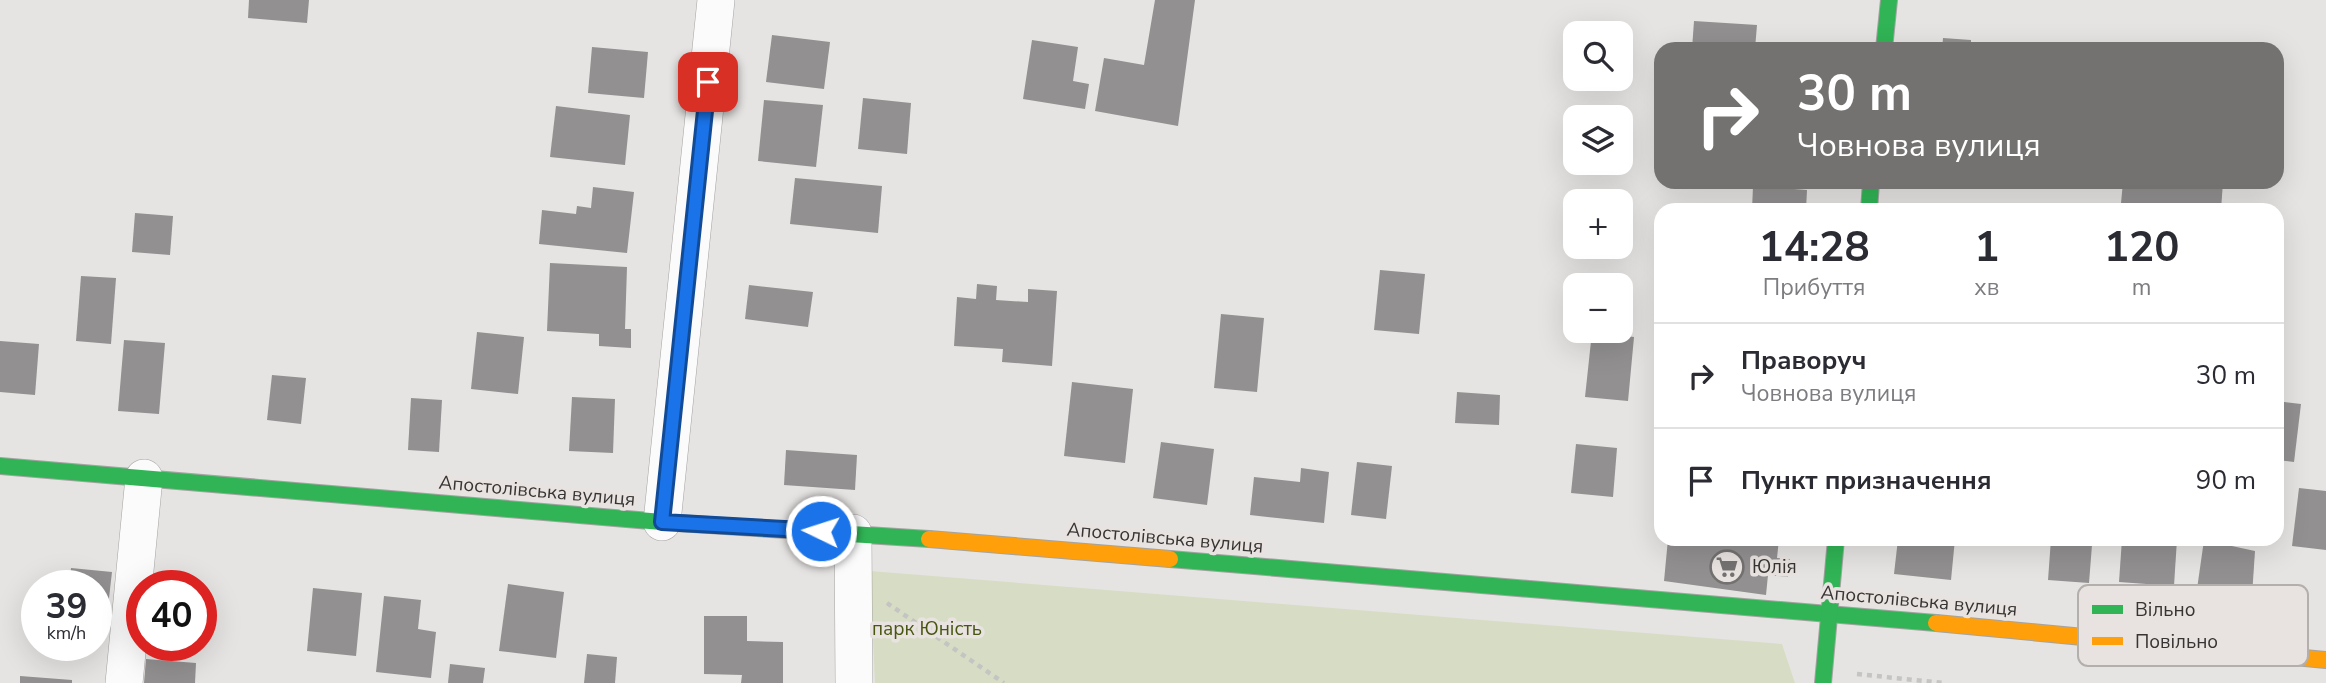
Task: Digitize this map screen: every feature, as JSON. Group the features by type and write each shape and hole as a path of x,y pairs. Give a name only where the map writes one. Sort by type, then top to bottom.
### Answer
{"street":[{"path":"662,522 716,0"},
{"path":"1885,42 1889,0"},
{"name":"Апостолівська вулиця","path":"0,466 662,522 853,533 1829,613 2078,637"},
{"path":"124,683 144,478"},
{"path":"853,533 854,683"},
{"path":"1823,675 1835,546"},
{"name":"Апостолівська вулиця","path":"2308,658 2326,660"}],"path":[{"path":"855,581 1004,683"},
{"path":"1823,675 1943,683"}],"green space":[{"name":"парк Юність","path":"870,571 1782,644 1795,683 875,683"}],"building":[{"path":"249,0 309,0 307,23 248,18"},
{"path":"1155,0 1195,0 1178,126 1095,111 1104,58 1144,65"},
{"path":"1694,21 1757,25 1756,42 1692,42"},
{"path":"772,35 830,42 824,89 766,82"},
{"path":"1943,38 1971,40 1971,42 1943,42"},
{"path":"1032,40 1078,47 1073,81 1089,84 1085,109 1023,99"},
{"path":"592,47 648,52 644,98 588,93"},
{"path":"863,98 911,103 907,154 858,149"},
{"path":"764,100 823,105 816,167 758,161"},
{"path":"556,106 630,115 625,165 550,157"},
{"path":"795,178 882,186 878,233 790,224"},
{"path":"593,187 634,192 627,253 539,244 542,210 576,214 577,206 591,208"},
{"path":"1753,189 1807,190 1806,203 1752,203"},
{"path":"2122,189 2222,189 2222,203 2121,203"},
{"path":"135,213 173,216 170,255 132,252"},
{"path":"550,263 627,267 625,329 631,329 631,348 599,346 599,334 547,331"},
{"path":"1380,270 1425,274 1419,334 1374,330"},
{"path":"81,276 116,278 111,344 76,341"},
{"path":"977,284 997,286 996,300 1028,302 1028,289 1057,291 1052,366 1002,362 1003,349 954,346 957,297 976,299"},
{"path":"749,285 813,292 808,327 745,319"},
{"path":"1221,314 1264,318 1257,392 1214,388"},
{"path":"477,332 524,337 518,394 471,389"},
{"path":"1634,337 1628,401 1585,397 1591,343 1633,343"},
{"path":"124,340 165,343 159,414 118,411"},
{"path":"0,341 39,344 35,395 0,392"},
{"path":"272,375 306,378 301,424 267,420"},
{"path":"1072,382 1133,389 1125,463 1064,456"},
{"path":"1457,392 1500,395 1499,425 1455,423"},
{"path":"572,397 615,399 613,453 569,451"},
{"path":"411,398 442,400 439,452 408,450"},
{"path":"2284,402 2301,404 2294,462 2284,461"},
{"path":"1161,442 1214,449 1207,505 1153,498"},
{"path":"1576,444 1617,448 1613,497 1571,493"},
{"path":"786,450 857,455 855,490 784,485"},
{"path":"1357,462 1392,466 1386,519 1351,515"},
{"path":"1301,468 1329,472 1324,523 1250,515 1254,477 1300,482"},
{"path":"2299,488 2326,491 2326,550 2292,546"},
{"name":"Юлія","path":"1667,546 1778,546 1777,558 1790,559 1788,577 1768,575 1766,595 1664,581"},
{"path":"1897,546 1954,546 1951,580 1894,574"},
{"path":"2050,546 2092,546 2089,583 2048,580"},
{"path":"2122,546 2177,546 2174,585 2119,582"},
{"path":"2203,546 2232,546 2255,551 2253,585 2198,585"},
{"path":"508,584 564,592 556,658 499,651"},
{"path":"313,588 362,593 356,656 307,651"},
{"path":"384,596 421,600 418,629 436,632 431,678 376,672"},
{"path":"704,616 747,616 747,641 783,642 783,683 741,683 742,675 704,674"},
{"path":"587,654 617,657 615,683 584,683"},
{"path":"146,661 196,663 195,683 144,683"},
{"path":"450,664 485,668 483,683 448,683"},
{"path":"20,676 72,680 72,683 20,683"}],"traffic: fast":[{"path":"1885,42 1889,0"},
{"path":"1870,189 1870,203"},
{"path":"0,466 662,522 929,539"},
{"path":"1823,683 1835,546"},
{"path":"1170,559 1936,623"}],"traffic: slow":[{"path":"929,539 1170,559"},
{"path":"1936,623 2078,636"},
{"path":"2308,658 2326,660"}],"place":[{"name":"Юлія","path":"1727,567"}],"route":[{"path":"708,82 662,522 821,531"}]}
